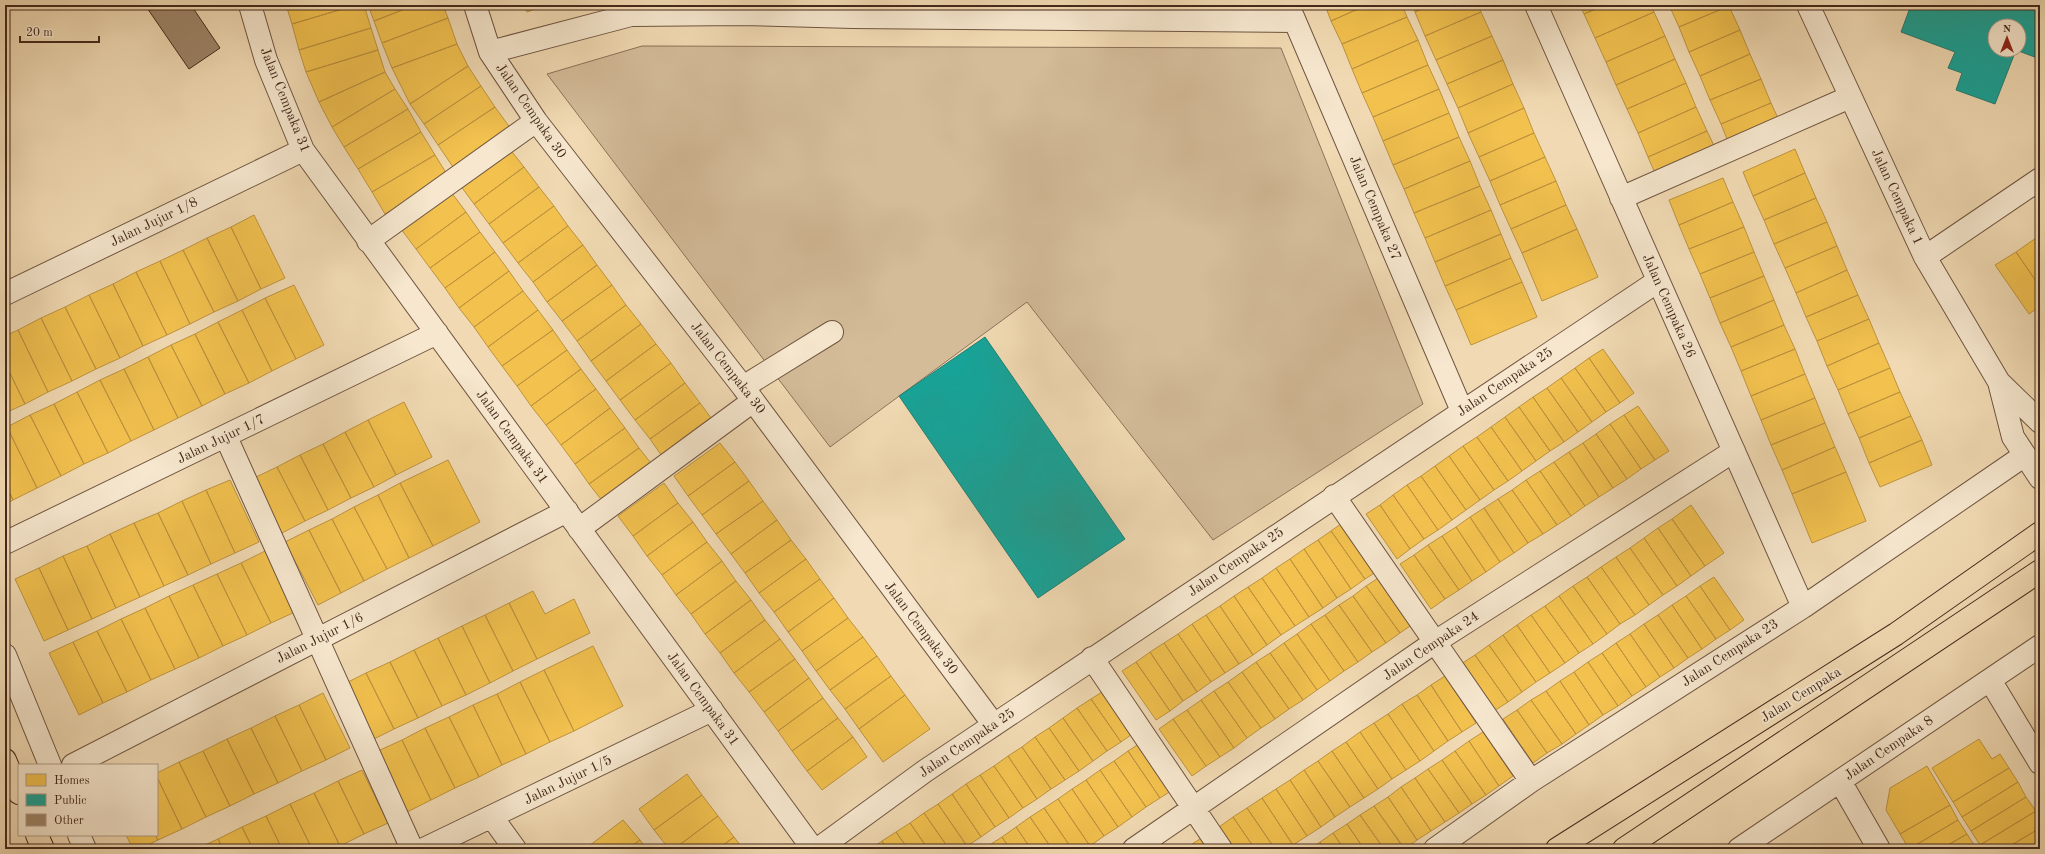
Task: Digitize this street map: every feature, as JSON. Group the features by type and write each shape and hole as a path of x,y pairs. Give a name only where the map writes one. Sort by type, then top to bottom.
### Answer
{"main road":[{"name":"Jalan Cempaka","path":"1557,849 1896,634 2040,533"},
{"name":"Jalan Cempaka","path":"1624,849 2040,570"},
{"path":"5,760 18,791"},
{"path":"37,836 43,849"}],"street":[{"name":"Jalan Cempaka 31","path":"250,5 266,60 303,150 813,849"},
{"name":"Jalan Cempaka 30","path":"475,5 490,52 536,121 748,394 994,725"},
{"name":"Jalan Cempaka 26","path":"1536,5 1802,607"},
{"name":"Jalan Cempaka 1","path":"1808,5 1925,257 1999,382 2040,422"},
{"path":"490,52 631,15 853,11 1291,13"},
{"name":"Jalan Cempaka 27","path":"1291,13 1462,410"},
{"path":"1621,198 1850,97"},
{"path":"368,241 536,121"},
{"name":"Jalan Jujur 1/8","path":"5,294 303,150"},
{"path":"1925,257 2040,179"},
{"name":"Jalan Cempaka 25","path":"818,849 926,770 1462,410 1658,281"},
{"path":"579,529 748,394 832,332"},
{"name":"Jalan Jujur 1/7","path":"5,543 226,437 436,333"},
{"name":"Jalan Cempaka 1","path":"1999,382 2012,437 2040,478"},
{"path":"226,437 412,849"},
{"name":"Jalan Cempaka 24","path":"1134,849 1434,642 1734,451"},
{"name":"Jalan Cempaka 23","path":"1435,849 1531,781 1802,607 2025,455"},
{"path":"1334,496 1531,781"},
{"name":"Jalan Jujur 1/6","path":"75,764 567,511"},
{"name":"Jalan Cempaka 8","path":"1739,849 2040,646"},
{"path":"5,655 50,764"},
{"path":"1092,658 1221,849"},
{"path":"1990,680 2040,762"},
{"name":"Jalan Jujur 1/5","path":"424,849 712,710"},
{"path":"1840,781 1879,849"},
{"path":"492,817 515,849"},
{"path":"79,836 85,849"}],"shaded area":[{"path":"642,46 1281,48 1423,404 1213,540 1027,302 830,447 547,74"}],"building: Homes":[{"path":"286,5 356,5 292,24"},
{"path":"356,5 364,5 371,28 299,50 292,24"},
{"path":"368,5 415,5 374,21"},
{"path":"415,5 443,5 448,18 382,43 374,21"},
{"path":"524,5 546,5 527,12"},
{"path":"1325,5 1367,5 1331,21"},
{"path":"1367,5 1402,5 1407,17 1342,44 1331,21"},
{"path":"1412,5 1430,5 1415,12"},
{"path":"1430,5 1478,5 1481,12 1425,36 1415,12"},
{"path":"1580,5 1605,5 1584,14"},
{"path":"1605,5 1651,5 1654,12 1595,38 1584,14"},
{"path":"1669,5 1729,5 1729,6 1679,27"},
{"path":"1729,6 1740,30 1689,52 1679,27"},
{"path":"1481,12 1492,36 1436,60 1425,36"},
{"path":"1654,12 1665,36 1606,62 1595,38"},
{"path":"1407,17 1418,40 1352,69 1342,44"},
{"path":"448,18 457,44 392,68 382,43"},
{"path":"371,28 378,50 306,72 299,50"},
{"path":"1740,30 1750,54 1700,76 1689,52"},
{"path":"1492,36 1503,60 1447,84 1436,60"},
{"path":"1665,36 1675,59 1616,85 1606,62"},
{"path":"1418,40 1428,65 1362,93 1352,69"},
{"path":"457,44 468,66 410,104 392,68"},
{"path":"378,50 385,72 319,102 306,72"},
{"path":"1750,54 1761,79 1710,100 1700,76"},
{"path":"1675,59 1686,83 1627,109 1616,85"},
{"path":"1503,60 1513,84 1458,108 1447,84"},
{"path":"1428,65 1439,89 1373,117 1362,93"},
{"path":"468,66 481,86 424,124 410,104"},
{"path":"385,72 395,89 332,127 319,102"},
{"path":"1761,79 1771,103 1721,124 1710,100"},
{"path":"1686,83 1696,107 1638,133 1627,109"},
{"path":"1513,84 1524,108 1468,133 1458,108"},
{"path":"481,86 495,107 438,145 424,124"},
{"path":"395,89 408,109 344,147 332,127"},
{"path":"1439,89 1449,113 1383,141 1373,117"},
{"path":"1771,103 1782,127 1731,149 1721,124"},
{"path":"495,107 511,129 453,167 438,145"},
{"path":"1696,107 1707,131 1648,157 1638,133"},
{"path":"1524,108 1534,133 1479,157 1468,133"},
{"path":"408,109 421,132 358,169 344,147"},
{"path":"1449,113 1459,137 1393,165 1383,141"},
{"path":"1707,131 1718,154 1658,180 1648,157"},
{"path":"421,132 435,155 372,192 358,169"},
{"path":"1534,133 1545,157 1490,181 1479,157"},
{"path":"1459,137 1470,161 1404,189 1393,165"},
{"path":"509,148 524,167 474,204 460,185"},
{"path":"1795,149 1805,173 1753,196 1743,172"},
{"path":"435,155 448,176 385,214 372,192"},
{"path":"1545,157 1556,181 1500,205 1490,181"},
{"path":"1470,161 1480,186 1414,213 1404,189"},
{"path":"524,167 539,187 489,224 474,204"},
{"path":"1805,173 1816,198 1764,220 1753,196"},
{"path":"1723,178 1733,202 1679,225 1669,200"},
{"path":"1556,181 1566,205 1511,229 1500,205"},
{"path":"1480,186 1491,210 1425,238 1414,213"},
{"path":"539,187 554,206 503,243 489,224"},
{"path":"451,192 466,212 416,249 401,229"},
{"path":"1816,198 1827,222 1774,244 1764,220"},
{"path":"1733,202 1744,227 1689,249 1679,225"},
{"path":"1566,205 1577,229 1522,253 1511,229"},
{"path":"554,206 568,226 518,263 503,243"},
{"path":"1491,210 1501,234 1435,262 1425,238"},
{"path":"466,212 480,232 430,268 416,249"},
{"path":"254,215 285,278 261,289 231,227"},
{"path":"1827,222 1837,246 1785,268 1774,244"},
{"path":"568,226 583,245 533,282 518,263"},
{"path":"231,227 261,289 238,301 207,238"},
{"path":"1744,227 1754,252 1700,274 1689,249"},
{"path":"1577,229 1598,277 1542,301 1522,253"},
{"path":"480,232 495,252 445,288 430,268"},
{"path":"1501,234 1511,258 1445,286 1435,262"},
{"path":"207,238 238,301 214,312 183,250"},
{"path":"2036,238 2040,244 2040,287 2016,252"},
{"path":"583,245 597,265 547,302 533,282"},
{"path":"1837,246 1847,270 1796,293 1785,268"},
{"path":"183,250 214,312 190,324 160,261"},
{"path":"495,252 509,271 459,308 445,288"},
{"path":"1754,252 1764,276 1710,298 1700,274"},
{"path":"2016,252 2040,287 2040,306 2029,314 1995,265"},
{"path":"1511,258 1522,282 1456,310 1445,286"},
{"path":"160,261 190,324 167,335 136,272"},
{"path":"597,265 612,285 562,321 547,302"},
{"path":"1847,270 1858,295 1806,317 1796,293"},
{"path":"509,271 523,291 474,327 459,308"},
{"path":"136,272 167,335 143,346 113,284"},
{"path":"1764,276 1774,300 1720,323 1710,298"},
{"path":"1522,282 1537,317 1471,345 1456,310"},
{"path":"113,284 143,346 120,358 89,295"},
{"path":"294,285 324,345 296,359 265,298"},
{"path":"612,285 626,305 577,341 562,321"},
{"path":"523,291 538,310 488,347 474,327"},
{"path":"89,295 120,358 96,369 65,307"},
{"path":"1858,295 1869,319 1817,341 1806,317"},
{"path":"265,298 296,359 272,371 242,310"},
{"path":"1774,300 1784,325 1731,347 1720,323"},
{"path":"626,305 641,324 591,361 577,341"},
{"path":"65,307 96,369 72,381 41,318"},
{"path":"242,310 272,371 249,383 218,322"},
{"path":"538,310 553,330 502,366 488,347"},
{"path":"41,318 72,381 48,392 18,330"},
{"path":"1869,319 1879,343 1827,366 1817,341"},
{"path":"218,322 249,383 225,394 195,334"},
{"path":"641,324 656,344 606,381 591,361"},
{"path":"1784,325 1795,349 1741,371 1731,347"},
{"path":"18,330 48,392 25,404 5,363 5,336"},
{"path":"553,330 567,350 517,386 502,366"},
{"path":"195,334 225,394 202,406 171,345"},
{"path":"1879,343 1890,368 1838,390 1827,366"},
{"path":"656,344 671,363 620,400 606,381"},
{"path":"171,345 202,406 178,418 148,357"},
{"path":"1603,349 1634,393 1620,403 1589,358"},
{"path":"1795,349 1805,374 1751,396 1741,371"},
{"path":"567,350 581,369 531,406 517,386"},
{"path":"148,357 178,418 154,430 124,369"},
{"path":"1589,358 1620,403 1606,412 1575,368"},
{"path":"5,363 25,404 5,413"},
{"path":"671,363 685,383 635,420 620,400"},
{"path":"1575,368 1606,412 1592,422 1561,378"},
{"path":"1890,368 1900,392 1848,414 1838,390"},
{"path":"124,369 154,430 131,441 100,380"},
{"path":"581,369 596,389 546,425 531,406"},
{"path":"1805,374 1815,398 1761,420 1751,396"},
{"path":"1561,378 1592,422 1578,432 1547,388"},
{"path":"100,380 131,441 108,453 77,392"},
{"path":"685,383 700,403 650,439 635,420"},
{"path":"1547,388 1578,432 1564,442 1533,397"},
{"path":"596,389 610,408 561,445 546,425"},
{"path":"77,392 108,453 84,464 54,404"},
{"path":"1900,392 1911,416 1859,438 1848,414"},
{"path":"1533,397 1564,442 1550,451 1519,407"},
{"path":"1815,398 1825,423 1771,445 1761,420"},
{"path":"404,402 432,457 396,475 368,420"},
{"path":"700,403 714,422 664,459 650,439"},
{"path":"54,404 84,464 61,476 30,415"},
{"path":"1638,406 1669,451 1655,460 1624,415"},
{"path":"1519,407 1550,451 1536,461 1505,417"},
{"path":"610,408 625,428 575,464 561,445"},
{"path":"30,415 61,476 37,488 7,427"},
{"path":"1624,415 1655,460 1641,469 1610,424"},
{"path":"1911,416 1922,440 1869,463 1859,438"},
{"path":"1505,417 1536,461 1522,471 1491,427"},
{"path":"368,420 396,475 374,487 345,432"},
{"path":"1825,423 1835,447 1782,470 1771,445"},
{"path":"1610,424 1641,469 1627,479 1596,434"},
{"path":"7,427 37,488 13,500 5,483 5,428"},
{"path":"1491,427 1522,471 1508,481 1477,437"},
{"path":"625,428 639,448 589,484 575,464"},
{"path":"345,432 374,487 351,498 323,444"},
{"path":"1596,434 1627,479 1613,488 1583,443"},
{"path":"1477,437 1508,481 1494,490 1463,446"},
{"path":"1922,440 1932,465 1880,487 1869,463"},
{"path":"720,443 735,462 688,496 674,476"},
{"path":"1583,443 1613,488 1599,497 1569,452"},
{"path":"323,444 351,498 328,510 300,455"},
{"path":"1463,446 1494,490 1480,500 1449,456"},
{"path":"1835,447 1846,472 1792,494 1782,470"},
{"path":"639,448 654,467 604,503 589,484"},
{"path":"1569,452 1599,497 1585,506 1554,462"},
{"path":"300,455 328,510 305,521 277,467"},
{"path":"1449,456 1480,500 1466,510 1435,466"},
{"path":"448,460 480,522 433,546 400,483"},
{"path":"735,462 749,481 702,515 688,496"},
{"path":"1554,462 1585,506 1571,516 1540,471"},
{"path":"1435,466 1466,510 1452,520 1421,476"},
{"path":"277,467 305,521 282,533 254,478"},
{"path":"1540,471 1571,516 1557,525 1526,480"},
{"path":"1846,472 1866,521 1812,543 1792,494"},
{"path":"1421,476 1452,520 1438,530 1407,485"},
{"path":"230,480 259,542 235,553 206,490"},
{"path":"1526,480 1557,525 1543,534 1512,490"},
{"path":"749,481 763,501 716,534 702,515"},
{"path":"5,483 13,500 5,504"},
{"path":"400,483 433,546 409,558 378,495"},
{"path":"664,483 678,503 633,536 618,516"},
{"path":"1407,485 1438,530 1424,539 1393,495"},
{"path":"206,490 235,553 211,564 182,501"},
{"path":"1512,490 1543,534 1528,543 1498,499"},
{"path":"378,495 409,558 387,569 354,507"},
{"path":"1393,495 1424,539 1410,549 1380,505"},
{"path":"1498,499 1528,543 1514,553 1484,508"},
{"path":"182,501 211,564 188,575 158,513"},
{"path":"763,501 777,520 731,554 716,534"},
{"path":"678,503 693,522 647,556 633,536"},
{"path":"1380,505 1410,549 1397,559 1366,514"},
{"path":"1691,505 1724,553 1705,566 1672,519"},
{"path":"354,507 387,569 364,581 332,519"},
{"path":"1484,508 1514,553 1500,562 1470,517"},
{"path":"158,513 188,575 164,586 134,523"},
{"path":"1470,517 1500,562 1486,572 1456,527"},
{"path":"332,519 364,581 341,593 309,530"},
{"path":"1672,519 1705,566 1691,576 1658,528"},
{"path":"777,520 791,540 745,573 731,554"},
{"path":"1345,521 1379,570 1365,579 1331,531"},
{"path":"693,522 707,542 662,575 647,556"},
{"path":"134,523 164,586 140,597 110,534"},
{"path":"1456,527 1486,572 1472,581 1442,536"},
{"path":"1658,528 1691,576 1677,586 1644,538"},
{"path":"309,530 341,593 318,605 285,542"},
{"path":"1331,531 1365,579 1351,589 1318,540"},
{"path":"110,534 140,597 116,608 87,546"},
{"path":"1442,536 1472,581 1459,590 1428,545"},
{"path":"1644,538 1677,586 1663,595 1630,548"},
{"path":"791,540 806,559 759,593 745,573"},
{"path":"1318,540 1351,589 1337,598 1304,549"},
{"path":"707,542 722,561 676,595 662,575"},
{"path":"1428,545 1459,590 1445,599 1414,555"},
{"path":"87,546 116,608 92,619 63,556"},
{"path":"1630,548 1663,595 1649,605 1616,557"},
{"path":"1304,549 1337,598 1323,608 1290,559"},
{"path":"265,551 295,612 271,623 241,563"},
{"path":"1414,555 1445,599 1431,609 1400,564"},
{"path":"63,556 92,619 68,630 39,568"},
{"path":"1616,557 1649,605 1635,615 1601,567"},
{"path":"806,559 820,579 774,612 759,593"},
{"path":"1290,559 1323,608 1309,617 1276,568"},
{"path":"722,561 736,581 691,614 676,595"},
{"path":"241,563 271,623 247,635 217,574"},
{"path":"1601,567 1635,615 1620,624 1587,577"},
{"path":"39,568 68,630 44,641 15,579"},
{"path":"1276,568 1309,617 1295,626 1262,578"},
{"path":"217,574 247,635 223,646 193,585"},
{"path":"1380,577 1413,624 1400,633 1366,586"},
{"path":"1587,577 1620,624 1607,634 1573,586"},
{"path":"1714,577 1744,620 1730,630 1700,586"},
{"path":"1262,578 1295,626 1281,635 1248,587"},
{"path":"820,579 834,598 788,632 774,612"},
{"path":"736,581 751,600 705,634 691,614"},
{"path":"193,585 223,646 199,658 169,596"},
{"path":"1366,586 1400,633 1386,643 1353,596"},
{"path":"1573,586 1607,634 1593,644 1559,596"},
{"path":"1700,586 1730,630 1716,639 1686,596"},
{"path":"1248,587 1281,635 1267,645 1234,596"},
{"path":"533,591 545,614 574,599 590,633 537,659 509,603"},
{"path":"169,596 199,658 175,669 145,608"},
{"path":"1234,596 1267,645 1253,655 1220,606"},
{"path":"1353,596 1386,643 1372,652 1339,605"},
{"path":"1559,596 1593,644 1579,653 1545,606"},
{"path":"1686,596 1716,639 1702,649 1672,605"},
{"path":"834,598 848,618 802,651 788,632"},
{"path":"751,600 765,620 720,653 705,634"},
{"path":"509,603 537,659 513,671 485,615"},
{"path":"1339,605 1372,652 1358,662 1325,615"},
{"path":"1672,605 1702,649 1688,658 1658,615"},
{"path":"1220,606 1253,655 1239,664 1206,615"},
{"path":"1545,606 1579,653 1565,663 1531,615"},
{"path":"145,608 175,669 151,680 121,619"},
{"path":"485,615 513,671 490,683 462,626"},
{"path":"1206,615 1239,664 1225,673 1192,624"},
{"path":"1325,615 1358,662 1344,671 1311,624"},
{"path":"1531,615 1565,663 1550,673 1517,625"},
{"path":"1658,615 1688,658 1674,668 1644,624"},
{"path":"848,618 863,637 816,671 802,651"},
{"path":"121,619 151,680 127,692 97,631"},
{"path":"765,620 780,639 734,673 720,653"},
{"path":"1192,624 1225,673 1211,682 1178,634"},
{"path":"1311,624 1344,671 1330,681 1297,634"},
{"path":"1644,624 1674,668 1660,677 1630,634"},
{"path":"1517,625 1550,673 1536,682 1503,635"},
{"path":"462,626 490,683 466,695 438,638"},
{"path":"97,631 127,692 103,703 73,642"},
{"path":"1178,634 1211,682 1197,692 1164,643"},
{"path":"1297,634 1330,681 1317,690 1284,643"},
{"path":"1630,634 1660,677 1646,687 1616,643"},
{"path":"1503,635 1536,682 1522,692 1489,645"},
{"path":"863,637 877,656 830,690 816,671"},
{"path":"438,638 466,695 442,706 414,650"},
{"path":"780,639 795,659 749,692 734,673"},
{"path":"73,642 103,703 79,715 49,653"},
{"path":"1164,643 1197,692 1183,701 1150,652"},
{"path":"1284,643 1317,690 1303,700 1270,653"},
{"path":"1616,643 1646,687 1632,696 1602,653"},
{"path":"1489,645 1522,692 1508,702 1475,655"},
{"path":"593,646 623,706 574,731 544,670"},
{"path":"414,650 442,706 418,718 390,662"},
{"path":"1150,652 1183,701 1170,711 1136,662"},
{"path":"1270,653 1303,700 1289,709 1256,662"},
{"path":"1602,653 1632,696 1618,706 1588,662"},
{"path":"1475,655 1508,702 1494,711 1461,664"},
{"path":"877,656 891,676 845,709 830,690"},
{"path":"795,659 809,678 764,712 749,692"},
{"path":"390,662 418,718 394,729 366,673"},
{"path":"1136,662 1170,711 1156,720 1122,671"},
{"path":"1256,662 1289,709 1275,719 1242,672"},
{"path":"1588,662 1618,706 1603,715 1574,672"},
{"path":"544,670 574,731 550,742 520,682"},
{"path":"1242,672 1275,719 1261,728 1228,682"},
{"path":"1574,672 1603,715 1589,725 1560,681"},
{"path":"366,673 394,729 370,741 342,685"},
{"path":"891,676 905,695 859,729 845,709"},
{"path":"1445,676 1476,723 1462,732 1431,685"},
{"path":"809,678 823,698 778,731 764,712"},
{"path":"1560,681 1589,725 1576,734 1546,691"},
{"path":"520,682 550,742 526,754 497,694"},
{"path":"1228,682 1261,728 1247,738 1214,691"},
{"path":"1431,685 1462,732 1448,741 1417,695"},
{"path":"1105,690 1135,732 1121,742 1091,699"},
{"path":"1214,691 1247,738 1234,748 1201,700"},
{"path":"1546,691 1576,734 1562,744 1531,700"},
{"path":"323,693 350,748 326,760 299,705"},
{"path":"497,694 526,754 502,765 473,705"},
{"path":"905,695 930,729 883,762 859,729"},
{"path":"1417,695 1448,741 1434,751 1402,704"},
{"path":"823,698 838,718 792,751 778,731"},
{"path":"1091,699 1121,742 1107,751 1077,708"},
{"path":"1201,700 1234,748 1220,757 1187,710"},
{"path":"1531,700 1562,744 1547,753 1517,710"},
{"path":"1402,704 1434,751 1420,761 1388,714"},
{"path":"299,705 326,760 302,771 275,716"},
{"path":"473,705 502,765 479,777 449,717"},
{"path":"1077,708 1107,751 1093,761 1063,718"},
{"path":"1187,710 1220,757 1206,766 1173,719"},
{"path":"1517,710 1547,753 1533,763 1503,719"},
{"path":"1388,714 1420,761 1406,770 1374,723"},
{"path":"275,716 302,771 278,783 251,728"},
{"path":"449,717 479,777 455,788 425,728"},
{"path":"838,718 853,737 807,771 792,751"},
{"path":"1063,718 1093,761 1079,771 1049,728"},
{"path":"1173,719 1206,766 1192,776 1159,729"},
{"path":"1374,723 1406,770 1392,779 1360,732"},
{"path":"251,728 278,783 254,794 227,739"},
{"path":"425,728 455,788 431,800 402,740"},
{"path":"1049,728 1079,771 1065,780 1035,737"},
{"path":"1360,732 1392,779 1378,789 1346,742"},
{"path":"1483,732 1513,776 1499,786 1469,741"},
{"path":"853,737 867,757 822,790 807,771"},
{"path":"1035,737 1065,780 1051,789 1022,747"},
{"path":"227,739 254,794 230,806 203,751"},
{"path":"1979,739 1992,759 2000,754 2009,768 1953,802 1932,768"},
{"path":"402,740 431,800 407,812 378,751"},
{"path":"1469,741 1499,786 1486,795 1455,751"},
{"path":"1142,742 1174,789 1160,798 1128,751"},
{"path":"1346,742 1378,789 1364,798 1332,751"},
{"path":"1022,747 1051,789 1037,799 1008,756"},
{"path":"203,751 230,806 206,817 179,762"},
{"path":"1128,751 1160,798 1146,807 1114,761"},
{"path":"1332,751 1364,798 1350,807 1318,761"},
{"path":"1455,751 1486,795 1472,804 1442,760"},
{"path":"1008,756 1037,799 1023,808 994,766"},
{"path":"1442,760 1472,804 1459,813 1428,769"},
{"path":"1114,761 1146,807 1132,817 1100,770"},
{"path":"1318,761 1350,807 1335,817 1304,770"},
{"path":"179,762 206,817 182,829 158,779 158,772"},
{"path":"994,766 1023,808 1009,818 980,775"},
{"path":"1927,766 1950,805 1900,834 1886,810 1890,788"},
{"path":"2009,768 2018,782 1962,817 1953,802"},
{"path":"1428,769 1459,813 1445,822 1415,778"},
{"path":"362,770 388,823 364,834 338,781"},
{"path":"1100,770 1132,817 1118,827 1086,780"},
{"path":"1304,770 1335,817 1321,827 1290,780"},
{"path":"687,774 702,795 654,830 639,809"},
{"path":"980,775 1009,818 995,827 966,784"},
{"path":"1415,778 1445,822 1431,831 1401,787"},
{"path":"158,779 182,829 158,840 156,836 158,836"},
{"path":"1086,780 1118,827 1104,836 1072,789"},
{"path":"1290,780 1321,827 1307,836 1276,789"},
{"path":"338,781 364,834 340,846 314,793"},
{"path":"2018,782 2026,797 1971,831 1962,817"},
{"path":"966,784 995,827 981,837 952,794"},
{"path":"1401,787 1431,831 1417,840 1388,797"},
{"path":"1072,789 1104,836 1090,846 1058,799"},
{"path":"1276,789 1307,836 1293,845 1262,798"},
{"path":"314,793 340,846 333,849 312,849 290,804"},
{"path":"952,794 981,837 967,846 938,804"},
{"path":"702,795 718,816 674,849 669,849 654,830"},
{"path":"1388,797 1417,840 1405,849 1374,806"},
{"path":"2026,797 2036,811 1980,845 1971,831"},
{"path":"1262,798 1293,845 1288,849 1275,849 1247,808"},
{"path":"1058,799 1090,846 1085,849 1072,849 1044,808"},
{"path":"290,804 312,849 282,849 266,816"},
{"path":"938,804 967,846 963,849 949,849 924,813"},
{"path":"1950,805 1958,820 1909,849 1900,834"},
{"path":"1374,806 1404,849 1384,849 1360,815"},
{"path":"1044,808 1072,849 1052,849 1030,817"},
{"path":"1247,808 1275,849 1255,849 1233,817"},
{"path":"2036,811 2040,818 2040,828 2005,849 1982,849 1980,845"},
{"path":"924,813 949,849 928,849 910,823"},
{"path":"1360,815 1384,849 1364,849 1347,824"},
{"path":"266,816 282,849 253,849 242,827"},
{"path":"718,816 734,837 718,849 674,849"},
{"path":"1030,817 1052,849 1031,849 1016,827"},
{"path":"1233,817 1255,849 1235,849 1219,827"},
{"path":"623,820 640,840 628,849 585,849"},
{"path":"1958,820 1967,834 1941,849 1909,849"},
{"path":"910,823 928,849 908,849 896,832"},
{"path":"1347,824 1364,849 1344,849 1333,833"},
{"path":"242,827 253,849 223,849 218,839"},
{"path":"1016,827 1031,849 1010,849 1002,837"},
{"path":"2040,828 2040,848 2005,849"},
{"path":"896,832 908,849 887,849 882,841"},
{"path":"1333,833 1344,849 1324,849 1320,842"},
{"path":"1967,834 1976,848 1941,849"},
{"path":"126,836 156,836 158,840 140,849 133,849"},
{"path":"734,837 743,849 718,849"},
{"path":"1002,837 1010,849 990,849 988,846"},
{"path":"1203,837 1211,849 1191,849 1189,846"},
{"path":"218,839 223,849 196,849"},
{"path":"640,840 646,849 628,849"},
{"path":"882,841 887,849 871,849"},
{"path":"1320,842 1324,849 1310,849"}],"building: Public":[{"path":"1911,5 2040,5 2040,59 2027,54 2027,18 1987,18 1987,58 2013,58 1995,104 1956,90 1962,73 1948,68 1955,52 1901,32"},
{"path":"985,337 1125,539 1038,598 899,396"}],"building: Other":[{"path":"145,5 191,5 220,48 189,69"}]}
